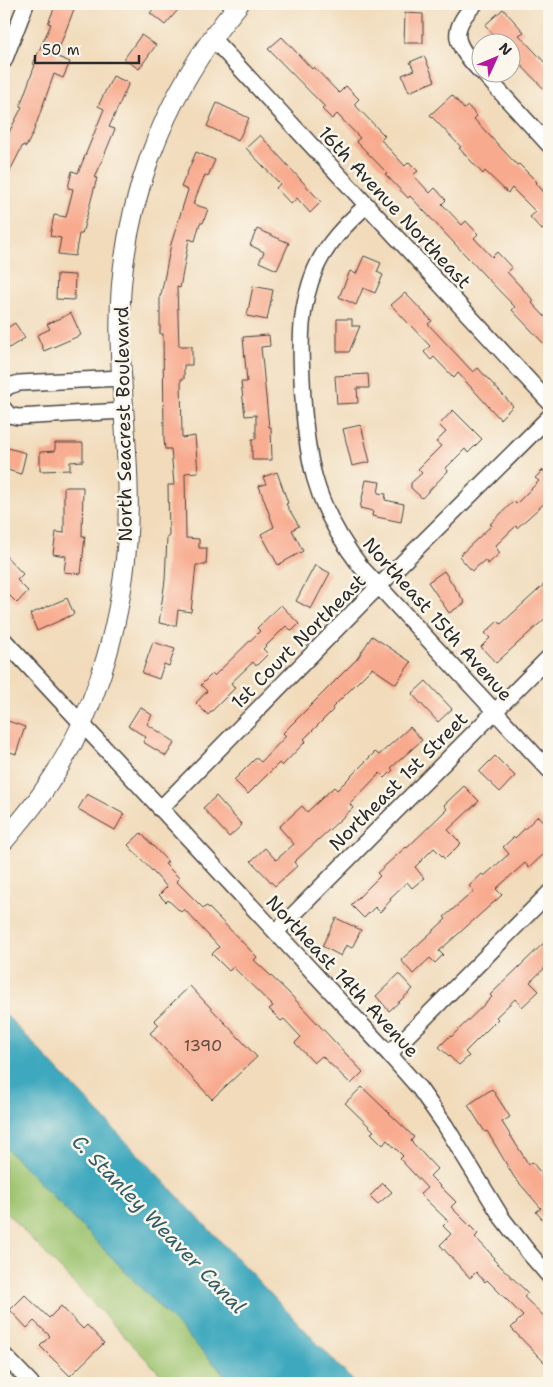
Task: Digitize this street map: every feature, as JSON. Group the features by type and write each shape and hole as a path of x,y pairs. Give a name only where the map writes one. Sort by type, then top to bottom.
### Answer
{"street":[{"path":"5,55 26,4"},
{"name":"North Seacrest Boulevard","path":"4,841 45,790 66,755 81,724 105,662 116,622 127,542 128,501 120,335 121,294 127,244 147,165 166,118 180,90 212,38 239,4"},
{"path":"470,60 460,46 458,26 462,17 475,4"},
{"name":"16th Avenue Northeast","path":"212,38 549,402"},
{"path":"490,82 549,144"},
{"name":"Northeast 15th Avenue","path":"367,205 349,221 334,239 318,264 302,314 300,338 305,430 310,462 319,493 337,532 349,551 494,712 549,770"},
{"path":"4,390 19,383 122,378"},
{"path":"4,409 9,415 18,417 123,411"},
{"name":"1st Court Northeast","path":"160,809 549,417"},
{"name":"Northeast 14th Avenue","path":"4,640 419,1088 445,1125 502,1218 549,1276"},
{"name":"Northeast 1st Street","path":"276,932 549,657"},
{"path":"389,1054 549,893"},
{"path":"4,1355 31,1383"}],"green space":[{"path":"4,1146 233,1383 169,1383 4,1210"}],"water":[{"name":"C. Stanley Weaver Canal","path":"4,1013 355,1383 233,1383 4,1146"}],"building":[{"path":"56,4 76,4 56,56 70,62 63,78 54,74 33,133 26,147 23,145 4,183 4,142 22,107 20,106 35,65 33,64 51,24 48,23"},
{"path":"158,4 183,4 165,25 150,13"},
{"path":"503,9 524,32 520,34 520,32 492,32 485,25"},
{"path":"405,13 423,14 423,43 404,43"},
{"path":"141,35 156,45 139,69 124,59"},
{"path":"520,36 549,67 549,94 520,64"},
{"path":"282,37 312,69 314,67 339,93 346,86 359,99 354,104 385,136 381,140 405,166 409,162 418,171 413,175 430,193 435,188 446,200 442,204 462,225 466,221 478,234 474,238 492,257 497,252 512,268 507,272 534,301 532,303 549,321 549,349 512,310 515,307 410,196 408,198 385,174 387,173 356,141 360,138 337,114 332,119 322,109 325,107 268,49"},
{"path":"424,56 435,81 409,92 402,75 414,70 410,62"},
{"path":"113,76 129,83 109,127 115,129 95,178 97,178 82,234 79,234 75,256 58,254 61,238 50,236 54,215 66,217 73,189 68,188 72,171 78,173 104,109 98,106"},
{"path":"452,95 464,109 468,106 477,116 474,119 517,165 519,164 537,182 549,198 549,224 542,230 530,217 536,212 512,188 508,193 485,171 483,174 459,148 461,147 430,115"},
{"path":"217,103 249,118 238,141 207,126"},
{"path":"260,135 321,202 310,213 297,198 291,204 276,188 280,184 246,148"},
{"path":"196,152 215,160 208,176 205,175 193,204 208,209 203,223 200,223 195,241 189,239 180,288 177,287 179,346 192,346 192,365 184,365 184,379 181,379 182,438 195,436 198,472 185,473 186,538 199,539 199,548 207,548 206,565 196,565 191,612 178,610 176,626 159,623 165,580 167,537 169,537 168,485 174,485 171,449 165,449 164,439 163,334 160,334 160,295 171,244 188,190 181,187"},
{"path":"257,229 289,243 277,270 259,262 264,252 250,245"},
{"path":"364,256 381,263 377,272 383,275 375,293 363,288 356,305 339,297 350,271 356,274"},
{"path":"57,274 75,275 74,300 56,299"},
{"path":"253,286 273,290 267,320 247,316"},
{"path":"405,293 432,321 428,324 473,372 478,368 513,406 500,419 458,373 454,378 434,357 431,360 424,352 430,346 391,305"},
{"path":"71,313 81,335 44,351 37,335 50,329 47,324"},
{"path":"337,319 352,319 352,326 360,326 349,352 337,352"},
{"path":"15,323 25,338 4,351 4,330"},
{"path":"269,335 270,346 261,347 269,427 271,427 272,460 252,460 252,439 256,439 256,415 245,416 241,382 247,382 243,337"},
{"path":"368,374 369,388 357,388 358,403 337,404 335,376"},
{"path":"453,410 482,439 468,453 465,449 446,468 448,471 422,498 411,488 411,483 422,473 418,469 441,446 436,442 446,432 439,425"},
{"path":"361,425 370,462 352,466 343,429"},
{"path":"55,443 83,443 83,461 70,462 70,470 40,471 40,452 55,451"},
{"path":"4,447 26,453 21,474 4,469"},
{"path":"543,470 546,474 549,471 549,499 495,546 500,553 488,564 485,560 472,571 459,556 514,501 516,504 539,481 535,478"},
{"path":"277,472 288,503 286,504 299,526 292,530 303,551 278,565 261,534 274,527 259,486 266,484 263,477"},
{"path":"366,480 380,482 378,493 386,494 385,500 404,504 401,522 372,516 373,511 360,508"},
{"path":"64,487 83,487 82,536 85,536 81,574 64,572 66,556 53,554 56,532 64,533"},
{"path":"4,554 23,574 17,580 28,591 17,603 4,590"},
{"path":"315,565 330,573 311,609 296,601"},
{"path":"444,571 465,603 449,613 428,582"},
{"path":"549,580 549,615 496,663 481,647 490,638 485,633 498,621 501,624"},
{"path":"67,598 74,614 37,631 30,614"},
{"path":"281,605 299,624 292,631 286,626 263,649 268,654 256,666 253,662 231,683 235,688 208,715 196,703 207,691 201,685 212,674 214,676 260,631 257,628"},
{"path":"372,636 411,662 396,684 372,668 332,708 333,710 304,739 306,741 282,766 279,763 248,794 234,780 256,758 261,762 286,736 283,733 357,659"},
{"path":"153,642 175,649 169,666 164,664 159,679 142,673"},
{"path":"426,681 452,709 438,722 412,694"},
{"path":"140,707 152,715 147,724 175,742 166,756 143,742 146,737 128,726"},
{"path":"8,721 25,727 16,754 4,750 4,733"},
{"path":"410,727 422,740 391,768 393,770 385,778 380,773 350,804 353,808 294,862 297,866 275,886 251,861 265,848 276,860 294,844 279,827 302,806 307,812 334,787 337,790 375,752 379,755"},
{"path":"495,756 515,776 500,792 479,772"},
{"path":"464,786 479,801 448,830 461,843 445,859 434,848 415,867 424,878 412,888 407,882 390,898 391,900 380,912 375,907 364,918 351,905 380,876 377,873 407,848 447,809 444,805"},
{"path":"87,794 124,814 115,830 78,809"},
{"path":"216,796 242,825 229,837 203,808"},
{"path":"538,816 549,828 549,849 529,868 525,863 496,889 502,895 439,951 443,955 435,963 430,958 413,974 401,960 446,919 444,917 474,891 469,886 482,874 484,876 509,854 503,847"},
{"path":"141,833 168,862 165,864 179,878 176,881 203,908 207,906 257,957 254,960 288,992 363,1072 351,1084 322,1056 314,1063 295,1043 301,1037 284,1019 281,1021 269,1009 273,1006 233,967 229,971 212,954 219,947 184,909 181,912 168,900 166,902 159,895 167,887 128,845"},
{"path":"336,918 361,930 352,948 346,945 341,956 322,946"},
{"path":"549,938 549,964 530,982 539,991 522,1007 515,999 465,1052 469,1056 459,1065 439,1047 492,997 490,995"},
{"path":"399,974 413,989 389,1011 376,996"},
{"path":"190,986 257,1057 212,1099 150,1033 159,1025 154,1020"},
{"path":"362,1087 414,1137 411,1141 437,1169 430,1176 456,1202 451,1207 478,1234 475,1237 494,1257 493,1259 528,1293 524,1297 549,1321 549,1367 511,1328 523,1316 487,1280 485,1282 476,1272 470,1278 440,1245 451,1234 443,1226 448,1221 420,1194 427,1188 400,1159 403,1156 387,1140 383,1145 371,1133 374,1131 345,1103"},
{"path":"492,1089 510,1117 502,1122 529,1165 532,1162 549,1183 549,1227 536,1212 541,1208 514,1177 487,1131 485,1132 468,1105"},
{"path":"383,1183 392,1192 378,1204 370,1196"},
{"path":"25,1295 49,1318 61,1306 83,1329 87,1325 104,1343 70,1376 40,1346 50,1336 34,1321 27,1328 10,1310"}]}
